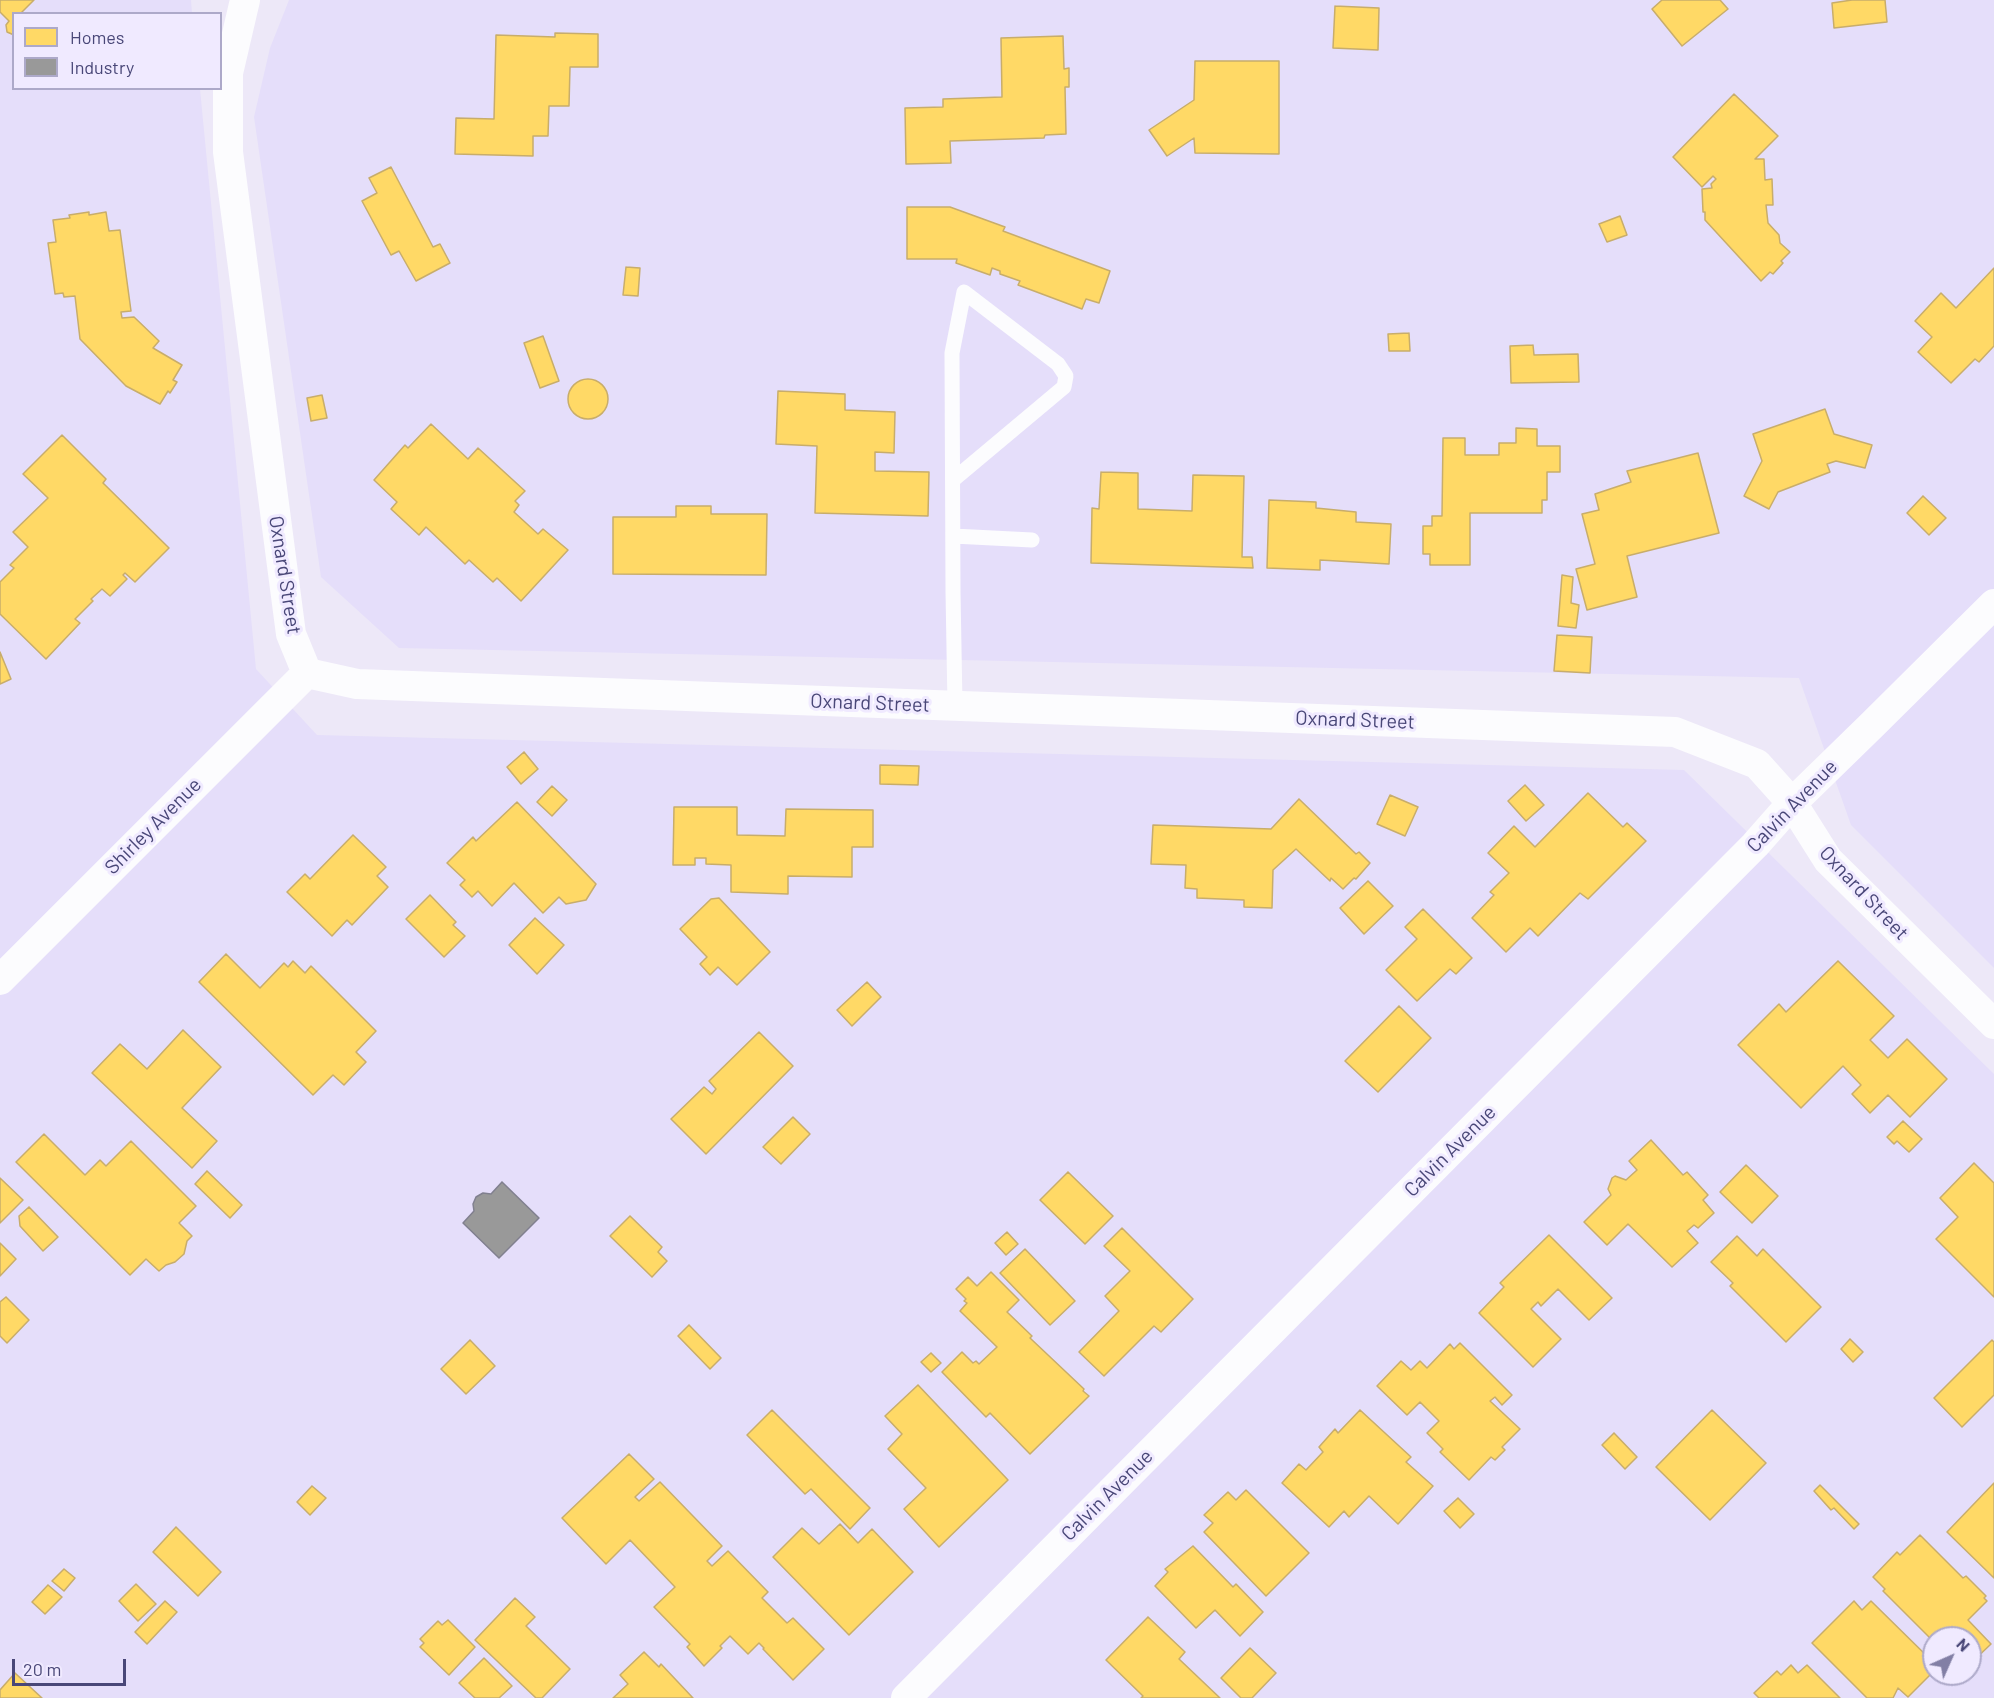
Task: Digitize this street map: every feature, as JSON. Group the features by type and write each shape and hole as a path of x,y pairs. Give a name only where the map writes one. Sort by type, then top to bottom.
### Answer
{"street":[{"name":"Oxnard Street","path":"245,0 228,74 228,152 291,634 307,673 357,684 1675,732 1757,764 1791,803 1828,860 1994,1024"},
{"name":"Calvin Avenue","path":"906,1698 1755,845 1791,803 1994,604"},
{"name":"Shirley Avenue","path":"0,980 307,673"}],"lane":[{"path":"953,480 1064,387 1066,376 1058,364 964,292 952,353 953,536 955,706"},
{"path":"953,536 1032,540"}],"shaded area":[{"path":"0,0 191,0 192,12 12,12 12,90 200,90 256,669 317,735 1684,770 1994,1074 1994,1698 0,1698"},
{"path":"289,0 1994,0 1994,968 1851,825 1799,678 399,648 321,577 254,117 270,48"}],"building: Homes":[{"path":"0,0 34,0 22,12 12,12 12,34 7,32 6,25 9,21 0,12"},
{"path":"1662,0 1720,0 1728,9 1682,46 1652,9"},
{"path":"1852,0 1885,0 1887,22 1834,28 1832,3"},
{"path":"1335,6 1379,8 1378,50 1333,48"},
{"path":"555,33 598,34 598,67 570,67 569,106 549,106 548,136 533,136 533,156 455,154 456,118 494,119 496,35 555,37"},
{"path":"1063,36 1064,69 1069,68 1069,87 1065,87 1066,134 1045,135 1044,138 950,141 951,163 906,164 905,108 943,107 943,99 1002,97 1001,38"},
{"path":"1195,61 1279,61 1279,154 1195,153 1194,138 1167,156 1149,130 1194,100"},
{"path":"1734,94 1778,136 1755,159 1764,159 1765,180 1772,179 1773,205 1766,205 1768,223 1779,235 1780,243 1790,252 1773,274 1770,272 1761,281 1705,220 1702,189 1712,188 1711,184 1716,179 1713,176 1702,187 1673,157"},
{"path":"391,167 433,247 440,244 450,263 416,281 399,251 391,255 362,201 377,193 369,178"},
{"path":"907,207 950,207 1005,227 1003,231 1110,271 1099,303 1086,299 1082,309 1018,285 1020,281 1000,274 1000,271 992,268 990,275 956,263 957,259 907,259"},
{"path":"89,212 89,215 106,212 109,231 120,230 131,311 121,312 122,318 134,317 159,341 153,348 182,365 173,380 177,382 160,404 126,386 80,339 75,296 64,297 63,293 55,294 48,243 56,242 53,220"},
{"path":"1620,216 1627,235 1607,242 1599,224"},
{"path":"626,267 640,268 638,296 623,295"},
{"path":"1994,268 1994,346 1979,362 1975,359 1951,383 1918,352 1932,337 1915,321 1941,293 1956,308"},
{"path":"1409,333 1410,351 1389,351 1388,334"},
{"path":"543,336 559,381 540,388 524,343"},
{"path":"1533,345 1534,355 1578,354 1579,382 1511,383 1510,346"},
{"path":"588,379 596,380 602,385 607,391 607,407 602,413 596,418 588,419 580,418 574,413 569,407 568,399 569,391 574,385 580,380"},
{"path":"778,391 845,394 845,410 895,412 894,453 875,452 875,471 929,472 928,516 815,513 817,446 776,444"},
{"path":"322,395 327,418 311,421 307,398"},
{"path":"1825,409 1834,434 1872,445 1865,468 1836,461 1827,464 1830,472 1778,492 1769,509 1744,496 1762,461 1753,434"},
{"path":"431,424 468,459 478,448 525,491 515,501 519,505 514,512 538,534 543,529 568,550 521,601 497,578 493,582 469,560 465,564 426,527 419,535 391,509 397,502 374,480 405,445 408,448"},
{"path":"1516,428 1537,429 1537,446 1560,446 1560,472 1547,472 1547,500 1542,500 1542,513 1470,513 1470,565 1430,565 1430,554 1423,554 1423,526 1432,526 1432,516 1442,516 1443,438 1465,438 1465,455 1499,455 1499,443 1516,443"},
{"path":"62,435 106,479 103,483 169,548 135,582 125,573 123,575 127,579 110,596 102,589 75,619 80,623 46,659 0,614 0,582 14,568 10,565 28,547 13,532 48,498 23,474"},
{"path":"1698,453 1719,533 1627,556 1637,597 1587,610 1576,569 1595,564 1582,514 1599,510 1595,494 1631,482 1627,471"},
{"path":"1101,472 1138,473 1138,509 1192,511 1193,475 1244,476 1242,557 1252,557 1253,568 1091,563 1092,508 1099,509"},
{"path":"1923,496 1946,518 1929,535 1907,513"},
{"path":"1269,500 1316,502 1316,508 1356,512 1356,522 1391,524 1389,564 1320,560 1320,570 1267,568"},
{"path":"676,506 711,506 711,514 767,514 766,575 613,574 613,517 676,517"},
{"path":"1562,575 1573,577 1571,603 1579,605 1576,628 1558,626"},
{"path":"1557,635 1592,637 1590,673 1554,671"},
{"path":"0,652 11,679 0,684"},
{"path":"524,752 538,769 521,784 507,767"},
{"path":"880,765 919,766 918,785 880,784"},
{"path":"1525,785 1544,805 1526,821 1508,801"},
{"path":"552,786 567,800 552,816 537,802"},
{"path":"1588,793 1623,827 1627,823 1646,841 1588,899 1580,893 1538,936 1530,928 1506,952 1472,918 1494,895 1490,892 1509,873 1488,853 1514,826 1535,847"},
{"path":"1390,795 1418,807 1405,836 1377,824"},
{"path":"1299,799 1356,854 1359,852 1370,863 1356,879 1354,878 1343,889 1331,878 1330,881 1296,849 1273,870 1272,908 1244,907 1244,900 1197,898 1197,889 1185,888 1186,865 1151,864 1153,825 1271,829"},
{"path":"517,802 596,884 586,900 566,904 559,897 543,913 514,883 492,906 478,891 472,897 460,885 465,880 447,863 473,837 476,841"},
{"path":"674,807 737,807 737,835 785,836 786,809 873,810 873,847 852,847 852,877 788,876 788,894 731,892 731,865 706,864 706,858 695,858 695,865 673,865"},
{"path":"353,835 386,867 377,876 388,887 352,925 347,920 332,936 287,892 305,874 310,879"},
{"path":"1368,881 1393,906 1364,934 1340,908"},
{"path":"430,895 456,922 453,925 465,936 444,957 406,919"},
{"path":"719,898 770,952 737,985 718,967 710,975 700,964 707,957 680,929 711,899"},
{"path":"1423,909 1472,958 1456,974 1450,969 1417,1001 1386,970 1417,939 1405,927"},
{"path":"535,918 564,945 537,974 509,945"},
{"path":"226,954 260,988 284,963 288,967 293,961 305,973 311,966 376,1031 356,1052 366,1062 344,1085 333,1075 313,1095 199,982"},
{"path":"1838,961 1894,1016 1870,1040 1888,1058 1907,1039 1947,1079 1910,1117 1888,1095 1870,1113 1852,1094 1861,1085 1843,1066 1801,1108 1738,1045 1779,1004 1786,1012"},
{"path":"867,982 881,997 852,1026 837,1010"},
{"path":"1399,1006 1431,1038 1378,1092 1345,1061"},
{"path":"183,1030 221,1067 182,1108 217,1141 192,1168 92,1073 120,1044 147,1069"},
{"path":"759,1032 793,1066 706,1154 671,1119 704,1087 712,1094 716,1089 709,1081"},
{"path":"793,1117 810,1134 781,1164 763,1147"},
{"path":"1903,1121 1922,1139 1909,1152 1897,1141 1894,1144 1887,1137"},
{"path":"44,1134 85,1175 100,1160 106,1166 131,1141 196,1206 179,1223 192,1236 187,1241 184,1254 159,1271 146,1259 130,1275 16,1162"},
{"path":"1651,1140 1683,1175 1687,1172 1708,1195 1703,1200 1714,1213 1698,1228 1694,1225 1687,1231 1698,1243 1672,1267 1628,1224 1607,1245 1584,1222 1611,1195 1608,1189 1612,1178 1615,1176 1626,1180 1637,1170 1629,1161"},
{"path":"1974,1163 1994,1183 1994,1297 1936,1239 1958,1217 1940,1198"},
{"path":"1746,1165 1778,1196 1752,1223 1720,1192"},
{"path":"207,1171 242,1205 230,1218 195,1184"},
{"path":"1068,1172 1113,1216 1085,1244 1040,1200"},
{"path":"0,1178 23,1200 0,1223"},
{"path":"29,1207 58,1237 43,1251 20,1226 19,1216"},
{"path":"630,1216 662,1247 658,1252 667,1261 652,1277 610,1236"},
{"path":"1122,1228 1193,1299 1161,1332 1154,1326 1104,1376 1079,1352 1119,1311 1105,1296 1130,1271 1104,1246"},
{"path":"1007,1232 1018,1244 1006,1255 995,1243"},
{"path":"1549,1235 1612,1298 1589,1320 1558,1289 1541,1306 1538,1302 1531,1309 1561,1339 1533,1367 1479,1313 1504,1287 1500,1283"},
{"path":"1737,1236 1757,1256 1763,1249 1821,1307 1786,1342 1730,1286 1733,1283 1711,1262"},
{"path":"0,1243 16,1259 0,1276"},
{"path":"1025,1249 1075,1301 1050,1325 1000,1273"},
{"path":"991,1272 1019,1300 1007,1312 1089,1396 1030,1454 990,1413 986,1417 942,1372 962,1352 973,1363 976,1361 979,1364 997,1347 960,1311 967,1303 956,1289 968,1277 977,1286"},
{"path":"6,1297 29,1320 7,1343 0,1336 0,1302"},
{"path":"689,1325 721,1358 710,1369 678,1336"},
{"path":"1850,1339 1863,1352 1853,1362 1841,1349"},
{"path":"470,1340 495,1366 466,1394 441,1369"},
{"path":"1992,1340 1994,1342 1994,1395 1962,1427 1934,1398"},
{"path":"1460,1343 1512,1395 1502,1405 1495,1397 1490,1401 1520,1429 1502,1447 1505,1450 1495,1460 1491,1457 1469,1480 1440,1452 1443,1449 1427,1433 1439,1421 1420,1402 1407,1415 1377,1386 1401,1361 1411,1370 1420,1361 1427,1368 1450,1344 1454,1349"},
{"path":"931,1353 941,1363 931,1372 921,1362"},
{"path":"918,1385 1008,1480 939,1547 904,1509 926,1488 888,1449 902,1434 885,1416"},
{"path":"772,1410 870,1508 850,1529 811,1489 805,1494 747,1435"},
{"path":"1360,1410 1411,1457 1406,1462 1433,1486 1398,1524 1369,1496 1349,1517 1344,1511 1329,1527 1282,1483 1299,1464 1306,1470 1323,1452 1319,1447 1335,1429 1338,1433"},
{"path":"1712,1410 1766,1463 1710,1520 1656,1467"},
{"path":"1614,1433 1637,1457 1625,1469 1602,1445"},
{"path":"629,1454 654,1479 635,1497 639,1501 660,1482 722,1546 707,1561 712,1566 728,1551 768,1592 762,1598 787,1623 793,1618 824,1649 793,1680 759,1643 748,1654 730,1636 720,1646 722,1648 704,1666 687,1647 690,1644 654,1607 675,1587 630,1540 606,1564 562,1518"},
{"path":"1994,1483 1994,1578 1947,1532"},
{"path":"1820,1485 1859,1524 1854,1529 1834,1508 1831,1510 1814,1491"},
{"path":"312,1486 326,1498 310,1515 297,1502"},
{"path":"1246,1490 1309,1553 1266,1596 1204,1532 1213,1523 1204,1515 1228,1492 1236,1500"},
{"path":"1458,1498 1474,1514 1460,1528 1444,1511"},
{"path":"840,1524 858,1543 872,1529 913,1572 849,1635 773,1557 802,1528 819,1544"},
{"path":"176,1527 221,1572 198,1596 153,1552"},
{"path":"1920,1535 1963,1578 1966,1576 1986,1596 1984,1598 1987,1601 1968,1620 1974,1626 1922,1626 1922,1630 1883,1591 1885,1589 1873,1577 1897,1552 1900,1555"},
{"path":"1193,1546 1233,1587 1236,1584 1263,1612 1240,1636 1215,1610 1196,1628 1155,1586 1168,1572 1165,1569"},
{"path":"64,1569 75,1578 64,1591 52,1581"},
{"path":"136,1584 156,1604 138,1621 119,1601"},
{"path":"48,1585 62,1597 45,1614 32,1602"},
{"path":"515,1598 535,1617 526,1626 570,1669 542,1698 536,1698 475,1640"},
{"path":"165,1601 177,1612 147,1644 135,1632"},
{"path":"1854,1601 1862,1610 1871,1601 1922,1651 1922,1683 1908,1697 1898,1688 1893,1698 1867,1698 1812,1643"},
{"path":"1148,1617 1185,1652 1179,1659 1220,1698 1141,1698 1143,1696 1106,1660"},
{"path":"448,1620 475,1647 449,1675 420,1647 424,1643 420,1639 438,1621 442,1625"},
{"path":"1982,1635 1991,1644 1982,1653"},
{"path":"1250,1648 1276,1673 1252,1698 1241,1698 1221,1678"},
{"path":"644,1652 659,1667 661,1664 693,1698 613,1698 628,1684 620,1675"},
{"path":"484,1658 512,1686 499,1698 475,1698 459,1683"},
{"path":"1791,1665 1798,1673 1807,1665 1840,1698 1759,1698 1754,1693 1777,1671 1781,1675"},
{"path":"15,1673 42,1698 0,1698 0,1690"}],"building: Industry":[{"path":"502,1182 539,1218 499,1258 463,1223 474,1211 473,1204 476,1197 483,1193 491,1194"}]}
